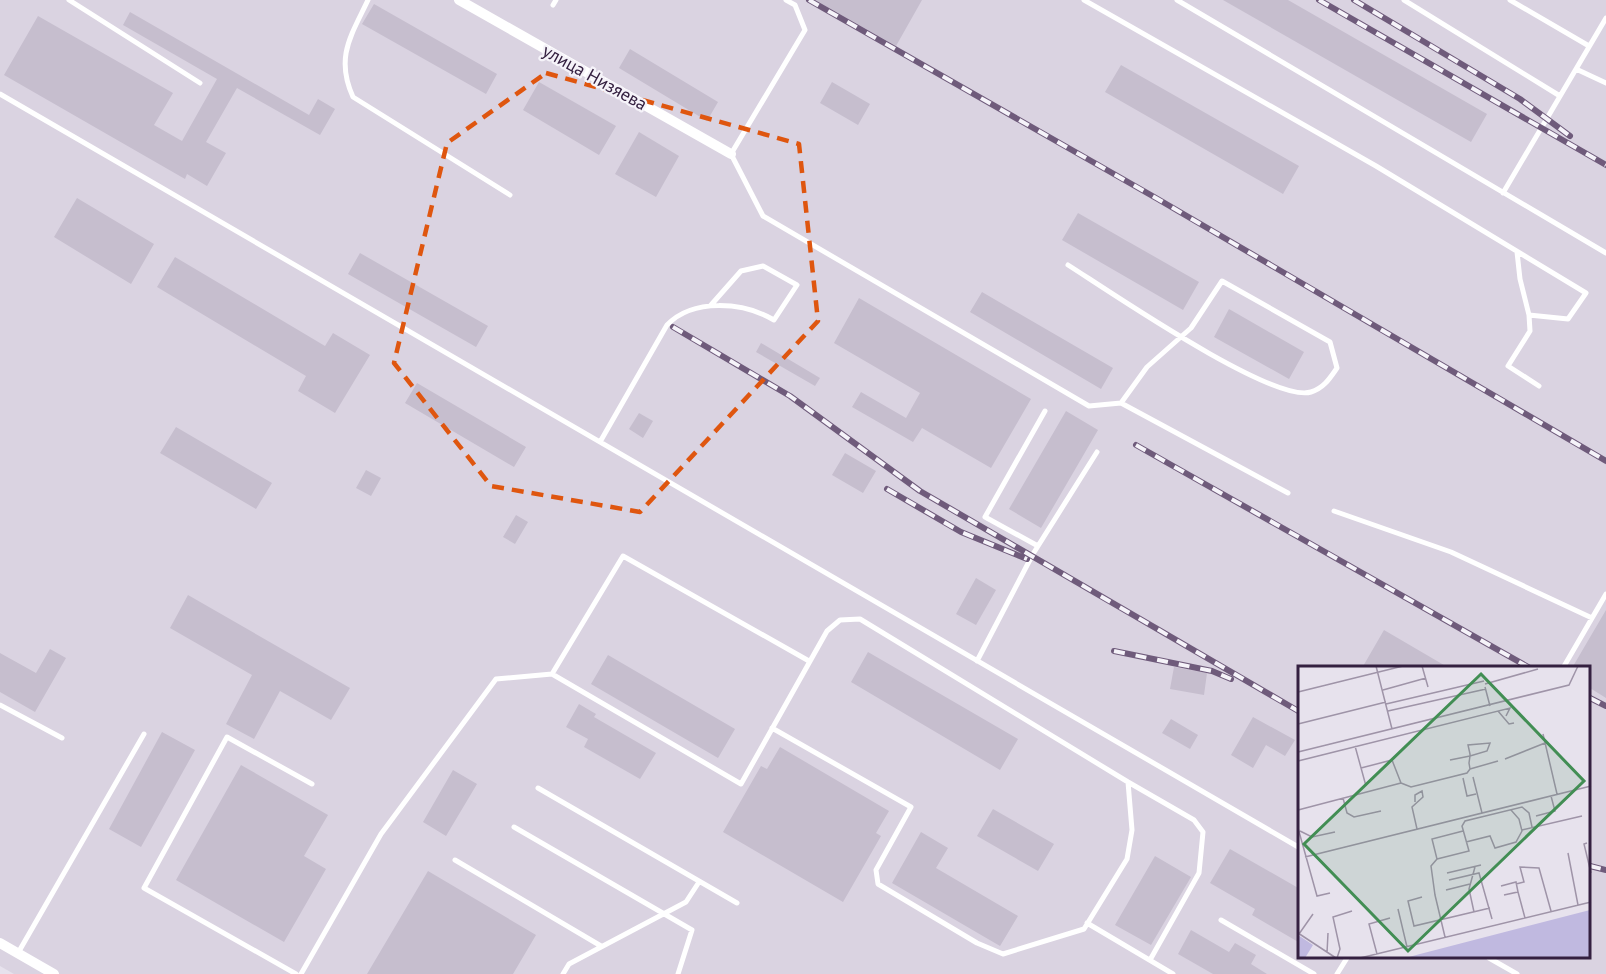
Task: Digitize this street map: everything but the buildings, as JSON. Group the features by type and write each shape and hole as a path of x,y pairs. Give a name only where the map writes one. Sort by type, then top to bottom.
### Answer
{"street":[{"name":"улица Низяева","path":"459,0 731,154"},
{"path":"0,943 54,974"}],"lane":[{"path":"69,0 200,83"},
{"path":"368,0 345,48 345,79 353,97 510,195"},
{"path":"786,0 795,5 805,30 731,154 763,216 1089,406 1121,403 1288,493"},
{"path":"1084,0 1376,166 1586,293 1568,319 1529,315"},
{"path":"1177,0 1606,253"},
{"path":"1404,0 1560,96"},
{"path":"1510,0 1589,46"},
{"path":"1503,193 1606,18"},
{"path":"1576,69 1606,83"},
{"path":"0,94 1298,847"},
{"path":"1517,252 1530,332 1508,366 1539,386"},
{"path":"1068,265 1181,337 1282,390 1309,393 1325,385 1337,368 1330,342 1222,280 1191,328 1181,337 1147,368 1121,403"},
{"path":"600,442 667,325 677,315 711,305 759,311 774,320 797,285 763,266 741,271 711,305"},
{"path":"1038,546 986,517 1045,411"},
{"path":"977,661 1038,546 1097,452"},
{"path":"1334,511 1451,552 1592,618"},
{"path":"552,674 623,556 809,661"},
{"path":"1564,666 1606,594"},
{"path":"301,974 381,834 496,679 552,674 741,784 827,631 840,620 860,619 1194,820 1203,832 1199,873 1150,960"},
{"path":"0,705 62,738"},
{"path":"772,728 911,807 876,870 878,884 977,943 1003,954 1084,929 1127,859 1132,830 1128,782"},
{"path":"18,953 144,734"},
{"path":"296,974 144,888 227,737 312,784"},
{"path":"538,788 737,903"},
{"path":"514,827 692,930 678,974"},
{"path":"455,860 601,946"},
{"path":"563,974 569,964 662,912 686,902 699,882"},
{"path":"1221,920 1314,974"},
{"path":"1088,923 1173,974"},
{"path":"1337,974 1346,959"},
{"path":"1492,959 1517,974"}],"highlighted area":[{"path":"546,73 799,144 818,321 640,512 491,486 394,363 447,143"}],"shaded area":[{"path":"0,0 1606,0 1606,974 14,974 0,966"}],"railway":[{"path":"809,0 1156,198 1606,461"},
{"path":"1319,0 1606,165"},
{"path":"1354,0 1520,99 1570,136"},
{"path":"673,327 790,396 920,491 1298,711"},
{"path":"1136,445 1526,666"},
{"path":"887,489 961,532 1027,559"},
{"path":"1114,651 1212,671 1231,679"},
{"path":"1591,698 1606,706"},
{"path":"1591,866 1606,870"}]}
